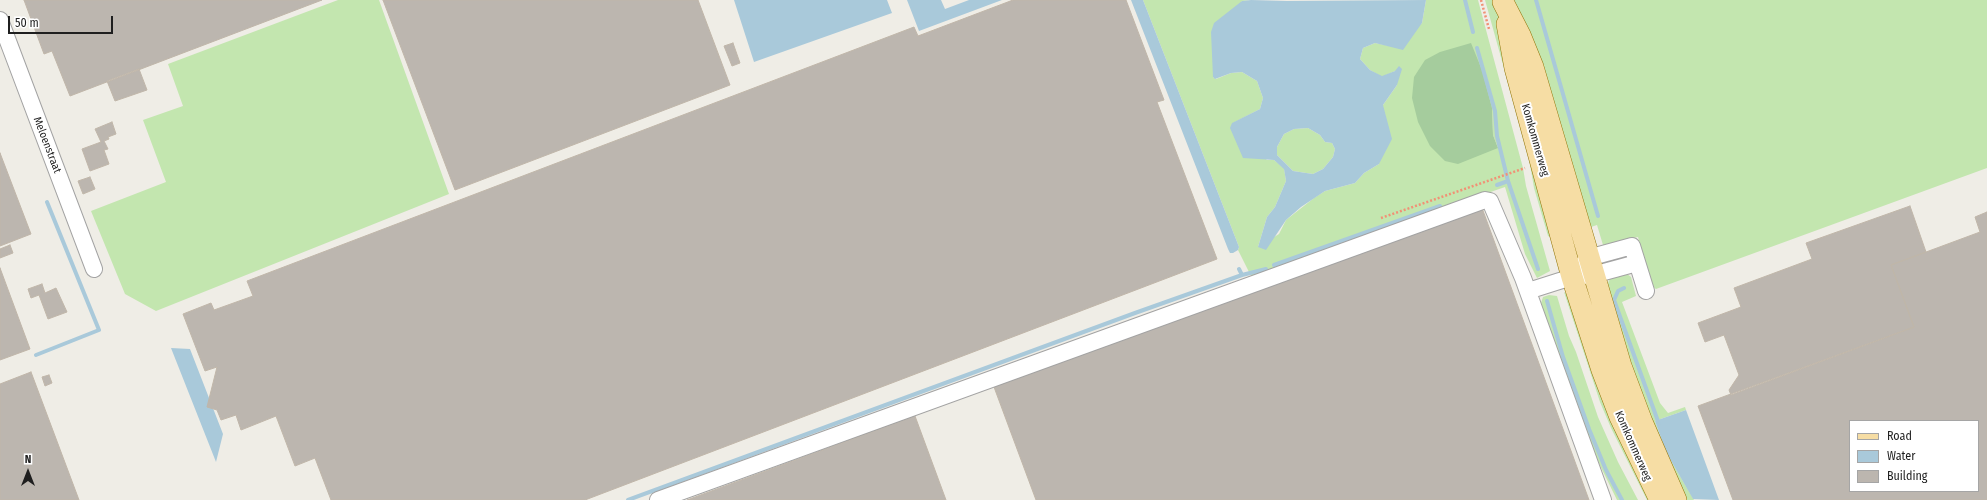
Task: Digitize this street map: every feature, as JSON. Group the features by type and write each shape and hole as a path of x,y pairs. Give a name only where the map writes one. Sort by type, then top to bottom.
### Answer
{"main road":[{"name":"Komkommerweg","path":"1503,1 1520,35 1533,67 1620,366 1642,422 1676,500"},
{"name":"Komkommerweg","path":"1503,1 1515,68 1572,277 1602,370 1620,417 1660,500"}],"street":[{"name":"Meloenstraat","path":"0,20 94,269"},
{"path":"658,500 1485,200 1490,201 1528,291 1603,500"},
{"path":"1528,291 1572,277 1591,267 1637,263 1646,291"}],"path":[{"name":"Komkommerweg","path":"1381,218 1502,175 1526,168"}],"green space":[{"path":"338,0 379,0 449,194 156,311 125,294 91,211 166,182 143,120 183,106 168,64"},
{"path":"1143,0 1251,0 1242,1 1213,58 1213,77 1216,79 1231,73 1242,72 1257,81 1263,98 1260,109 1233,123 1267,160 1274,160 1284,168 1286,181 1275,207 1267,217 1258,247 1279,234 1286,220 1314,198 1325,191 1355,183 1364,173 1379,164 1383,105 1397,85 1395,71 1382,77 1370,70 1360,59 1363,48 1375,43 1395,47 1422,23 1426,0 1478,0 1523,168 1526,186 1550,271 1537,278 1525,254 1505,187 1395,225 1252,278 1238,250 1239,247","holes":["1440,52 1492,108 1493,135 1498,148"]},
{"path":"1485,0 1495,0 1553,238 1548,236 1534,188 1529,158"},
{"path":"1514,0 1987,0 1987,168 1656,289 1652,286 1638,237 1603,245 1597,225 1585,229"},
{"path":"1471,43 1482,70 1492,108 1493,135 1498,148 1458,164 1445,161 1430,146 1418,122 1412,98 1414,77 1425,60 1440,52"},
{"path":"1308,128 1320,135 1325,142 1332,143 1335,149 1333,157 1323,169 1313,174 1293,171 1277,155 1277,147 1284,134 1294,129"},
{"path":"1627,274 1631,277 1636,296 1622,302 1660,403 1668,413 1685,407 1686,410 1655,421 1666,452 1694,500 1681,500 1676,493 1605,290 1611,276"},
{"path":"1564,292 1573,299 1654,500 1647,500 1611,428 1600,402"},
{"path":"1549,295 1557,296 1569,336 1598,417 1618,462 1638,500 1617,500 1588,441 1574,406 1541,303 1543,297"}],"water":[{"path":"734,0 887,0 892,13 754,62"},
{"path":"907,0 941,0 945,9 969,0 1002,0 919,31"},
{"path":"1131,0 1143,0 1239,247 1238,250 1233,253 1230,253 1228,249"},
{"path":"1426,0 1422,23 1403,50 1375,43 1363,48 1360,59 1370,70 1382,76 1395,71 1399,66 1402,69 1397,85 1383,105 1392,139 1379,164 1364,173 1355,183 1325,191 1301,207 1286,220 1266,250 1258,247 1267,217 1275,207 1286,181 1284,169 1274,160 1243,158 1230,128 1232,123 1260,109 1263,98 1257,81 1242,72 1231,73 1215,79 1213,77 1211,32 1214,23 1242,1","holes":["1308,128 1320,135 1325,142 1332,143 1335,149 1333,157 1323,169 1313,174 1293,171 1277,155 1277,147 1284,134 1294,129"]},
{"path":"171,348 190,349 223,434 216,462"},
{"path":"1686,410 1719,500 1693,499 1666,452 1655,421"}],"building":[{"path":"24,0 322,0 70,96 52,51 44,54"},
{"path":"383,0 698,0 730,85 455,190"},
{"path":"1013,0 1126,0 1164,100 1157,102 1217,259 585,500 331,500 315,458 295,466 276,416 241,430 236,415 221,420 217,410 207,407 217,367 205,371 183,314 211,303 214,310 253,296 247,281 914,27 918,36"},
{"path":"733,43 740,63 732,66 724,46"},
{"path":"139,69 147,90 115,101 107,81"},
{"path":"112,122 116,134 108,137 109,139 104,141 108,149 104,150 109,164 90,171 82,149 101,142 95,129"},
{"path":"0,153 31,234 0,246"},
{"path":"90,177 95,189 83,194 78,181"},
{"path":"1910,206 1926,252 1891,265 1914,327 1731,395 1729,390 1739,375 1724,335 1705,342 1698,323 1741,307 1734,288 1812,259 1806,243"},
{"path":"1482,208 1589,500 1036,500 994,387"},
{"path":"1987,212 1987,500 1733,500 1698,406 1914,327 1891,265 1980,232 1975,217"},
{"path":"10,245 13,253 0,258 0,249"},
{"path":"0,268 30,349 0,360"},
{"path":"42,284 45,293 56,288 67,312 48,319 39,295 31,298 28,289"},
{"path":"31,372 79,500 0,500 0,384"},
{"path":"49,375 52,383 45,386 42,377"},
{"path":"915,416 946,500 687,500"}],"waterway":[{"path":"1465,0 1473,32"},
{"path":"1536,0 1598,216"},
{"path":"1477,48 1495,111 1497,136 1508,181 1538,269"},
{"path":"1497,185 1508,181"},
{"path":"36,355 99,330 47,202"},
{"path":"1274,265 1440,206"},
{"path":"1239,269 1242,275"},
{"path":"628,500 1135,313 1242,275 1266,269"},
{"path":"1624,288 1618,291 1614,300 1659,424"},
{"path":"1547,301 1563,357 1589,429 1606,470 1622,500"}]}
